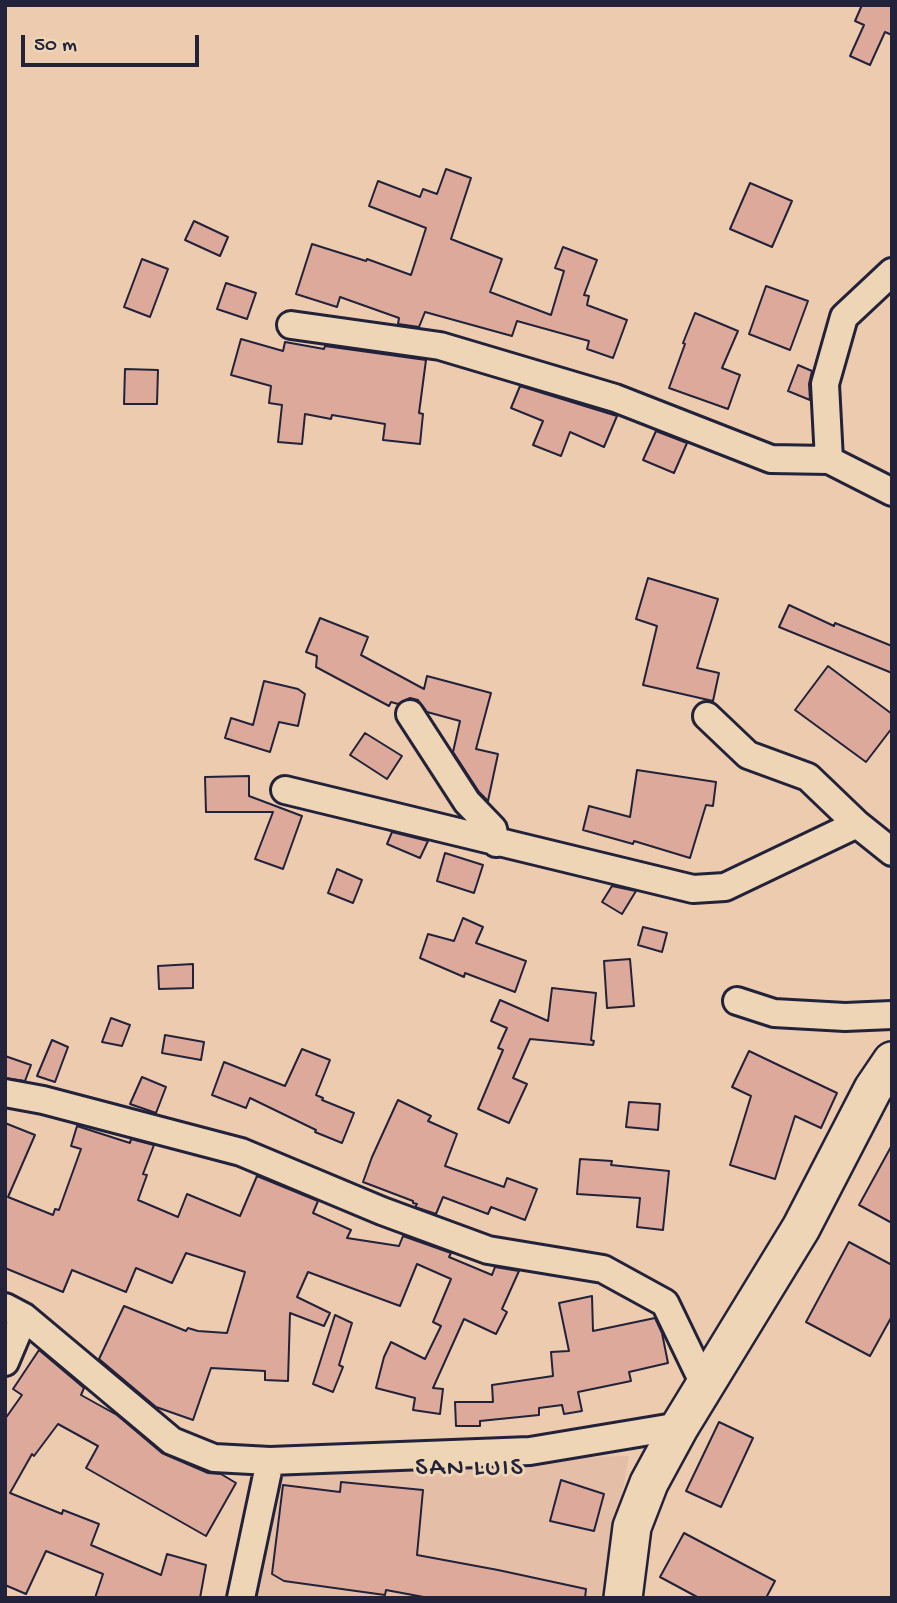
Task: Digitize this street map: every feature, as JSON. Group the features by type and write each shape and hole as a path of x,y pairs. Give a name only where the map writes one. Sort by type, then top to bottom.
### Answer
{"street":[{"path":"829,460 825,384 844,317 892,272"},
{"path":"291,325 440,346 615,398 771,459 829,460 892,492"},
{"path":"410,714 467,802 493,829 496,843"},
{"path":"707,716 748,755 808,777 857,824 892,852"},
{"path":"285,790 693,889 725,887 857,824"},
{"path":"737,1001 774,1013 845,1017 892,1015"},
{"path":"623,1598 632,1527 649,1483 680,1426 801,1228 873,1089 892,1061"},
{"path":"5,1093 44,1100 241,1152 382,1212 488,1250 603,1269 665,1303 705,1386"},
{"path":"5,1362 15,1312 172,1441 214,1458 270,1461 530,1451 680,1426"},
{"path":"241,1598 270,1461"}],"shaded area":[{"path":"629,1456 603,1598 257,1598 278,1466"}],"building":[{"path":"862,5 892,5 892,35 885,32 870,65 850,56 864,25 855,21"},
{"path":"446,169 471,178 451,239 502,259 490,292 551,315 564,271 555,268 563,247 597,260 584,295 589,296 587,305 627,320 613,358 587,349 589,341 517,321 512,336 425,312 419,327 398,324 399,318 340,297 337,307 296,294 312,244 366,261 367,259 411,275 426,228 369,206 378,181 420,197 423,189 437,194"},
{"path":"750,183 792,201 772,247 730,229"},
{"path":"194,221 228,237 220,256 185,240"},
{"path":"142,259 168,269 150,317 124,307"},
{"path":"226,283 256,293 247,319 217,309"},
{"path":"766,286 808,301 790,350 749,334"},
{"path":"695,313 738,331 722,368 740,375 728,409 669,388"},
{"path":"241,339 283,351 285,342 426,360 419,413 423,414 420,444 383,440 385,424 332,415 331,419 305,414 302,444 278,442 282,405 269,403 271,386 231,375"},
{"path":"798,365 812,371 810,400 788,391"},
{"path":"125,369 158,370 157,404 124,404"},
{"path":"520,386 617,416 604,447 570,432 561,456 533,445 543,421 511,408"},
{"path":"656,431 687,443 674,473 643,460"},
{"path":"648,578 718,599 697,668 719,673 713,701 643,685 657,626 636,619"},
{"path":"789,605 834,626 835,623 892,646 892,673 779,627"},
{"path":"320,618 368,637 361,655 424,689 427,676 491,693 476,749 498,754 488,801 453,752 460,721 427,712 418,700 410,698 398,704 391,702 389,706 316,667 317,656 306,652"},
{"path":"828,666 892,714 892,728 866,762 795,710"},
{"path":"264,681 298,689 305,694 298,726 279,722 270,752 225,738 231,718 253,725"},
{"path":"365,733 402,756 387,779 350,755"},
{"path":"637,770 716,782 713,806 706,805 690,858 634,841 633,844 583,830 589,806 630,817"},
{"path":"249,776 249,796 302,816 283,869 255,859 273,812 206,812 205,777"},
{"path":"392,832 428,841 420,858 387,844"},
{"path":"445,853 483,865 474,893 437,881"},
{"path":"337,869 362,880 353,903 328,893"},
{"path":"612,886 636,891 622,914 602,902"},
{"path":"463,918 483,927 476,943 526,961 515,992 465,973 464,977 420,958 428,934 454,941"},
{"path":"643,927 667,933 662,952 638,945"},
{"path":"630,959 634,1006 607,1008 604,961"},
{"path":"193,964 193,988 159,989 158,966"},
{"path":"552,988 596,993 591,1040 594,1041 593,1045 530,1039 513,1078 527,1084 509,1123 478,1109 503,1050 498,1048 507,1028 491,1021 500,1000 548,1021"},
{"path":"111,1018 130,1025 122,1046 102,1042"},
{"path":"165,1035 204,1042 201,1060 162,1053"},
{"path":"52,1040 68,1047 55,1082 37,1076"},
{"path":"302,1049 330,1060 316,1095 354,1113 342,1143 250,1098 246,1108 212,1095 224,1062 285,1086"},
{"path":"749,1051 837,1093 821,1128 795,1116 775,1179 730,1165 751,1096 732,1087"},
{"path":"5,1056 31,1065 25,1081 5,1078"},
{"path":"142,1077 166,1087 156,1113 130,1104"},
{"path":"398,1100 431,1116 428,1121 457,1134 445,1166 504,1187 507,1178 537,1189 525,1220 491,1207 488,1214 443,1197 436,1214 415,1207 417,1204 413,1201 363,1182"},
{"path":"629,1102 660,1104 658,1130 626,1127"},
{"path":"5,1123 35,1135 8,1197 53,1215 55,1209 59,1210 81,1149 71,1146 77,1126 130,1143 131,1139 154,1145 143,1174 147,1175 138,1200 178,1217 187,1194 240,1216 257,1176 318,1201 313,1213 351,1230 347,1238 399,1246 403,1236 451,1253 449,1257 492,1275 495,1267 519,1271 502,1309 507,1312 496,1334 464,1319 433,1388 443,1389 440,1414 413,1410 415,1398 376,1388 384,1357 391,1342 425,1359 441,1326 433,1322 451,1279 417,1264 400,1306 308,1272 297,1297 330,1313 324,1326 290,1313 288,1381 265,1380 265,1371 211,1368 193,1420 156,1407 99,1359 124,1306 186,1331 188,1328 227,1333 245,1272 186,1253 172,1283 136,1268 126,1292 72,1270 63,1292 5,1268"},
{"path":"892,1145 892,1223 859,1205"},
{"path":"580,1159 612,1161 611,1165 669,1171 663,1230 637,1227 640,1198 577,1194"},
{"path":"849,1242 892,1265 892,1316 870,1356 806,1322"},
{"path":"592,1296 593,1331 655,1318 662,1333 668,1363 629,1372 631,1381 578,1392 582,1411 564,1414 562,1405 539,1408 539,1415 480,1421 480,1426 456,1426 455,1402 493,1402 492,1385 553,1376 551,1352 569,1351 559,1303"},
{"path":"335,1315 352,1323 339,1365 343,1367 333,1392 313,1384"},
{"path":"39,1350 84,1388 81,1395 117,1415 162,1453 208,1473 221,1474 236,1483 206,1536 86,1468 98,1446 58,1424 34,1456 32,1454 10,1493 62,1514 63,1510 99,1524 91,1545 161,1575 167,1554 206,1565 200,1598 95,1598 103,1574 46,1551 26,1594 5,1585 5,1419 22,1395 13,1389"},
{"path":"719,1422 753,1438 721,1507 686,1491"},
{"path":"561,1480 604,1494 594,1531 550,1521"},
{"path":"341,1482 423,1490 417,1555 586,1589 585,1598 429,1598 386,1590 385,1595 284,1581 272,1574 283,1485 340,1492"},
{"path":"684,1533 775,1581 766,1598 699,1598 660,1577"}],"district":[{"name":"SAN LUIS","path":"470,1470"}]}
